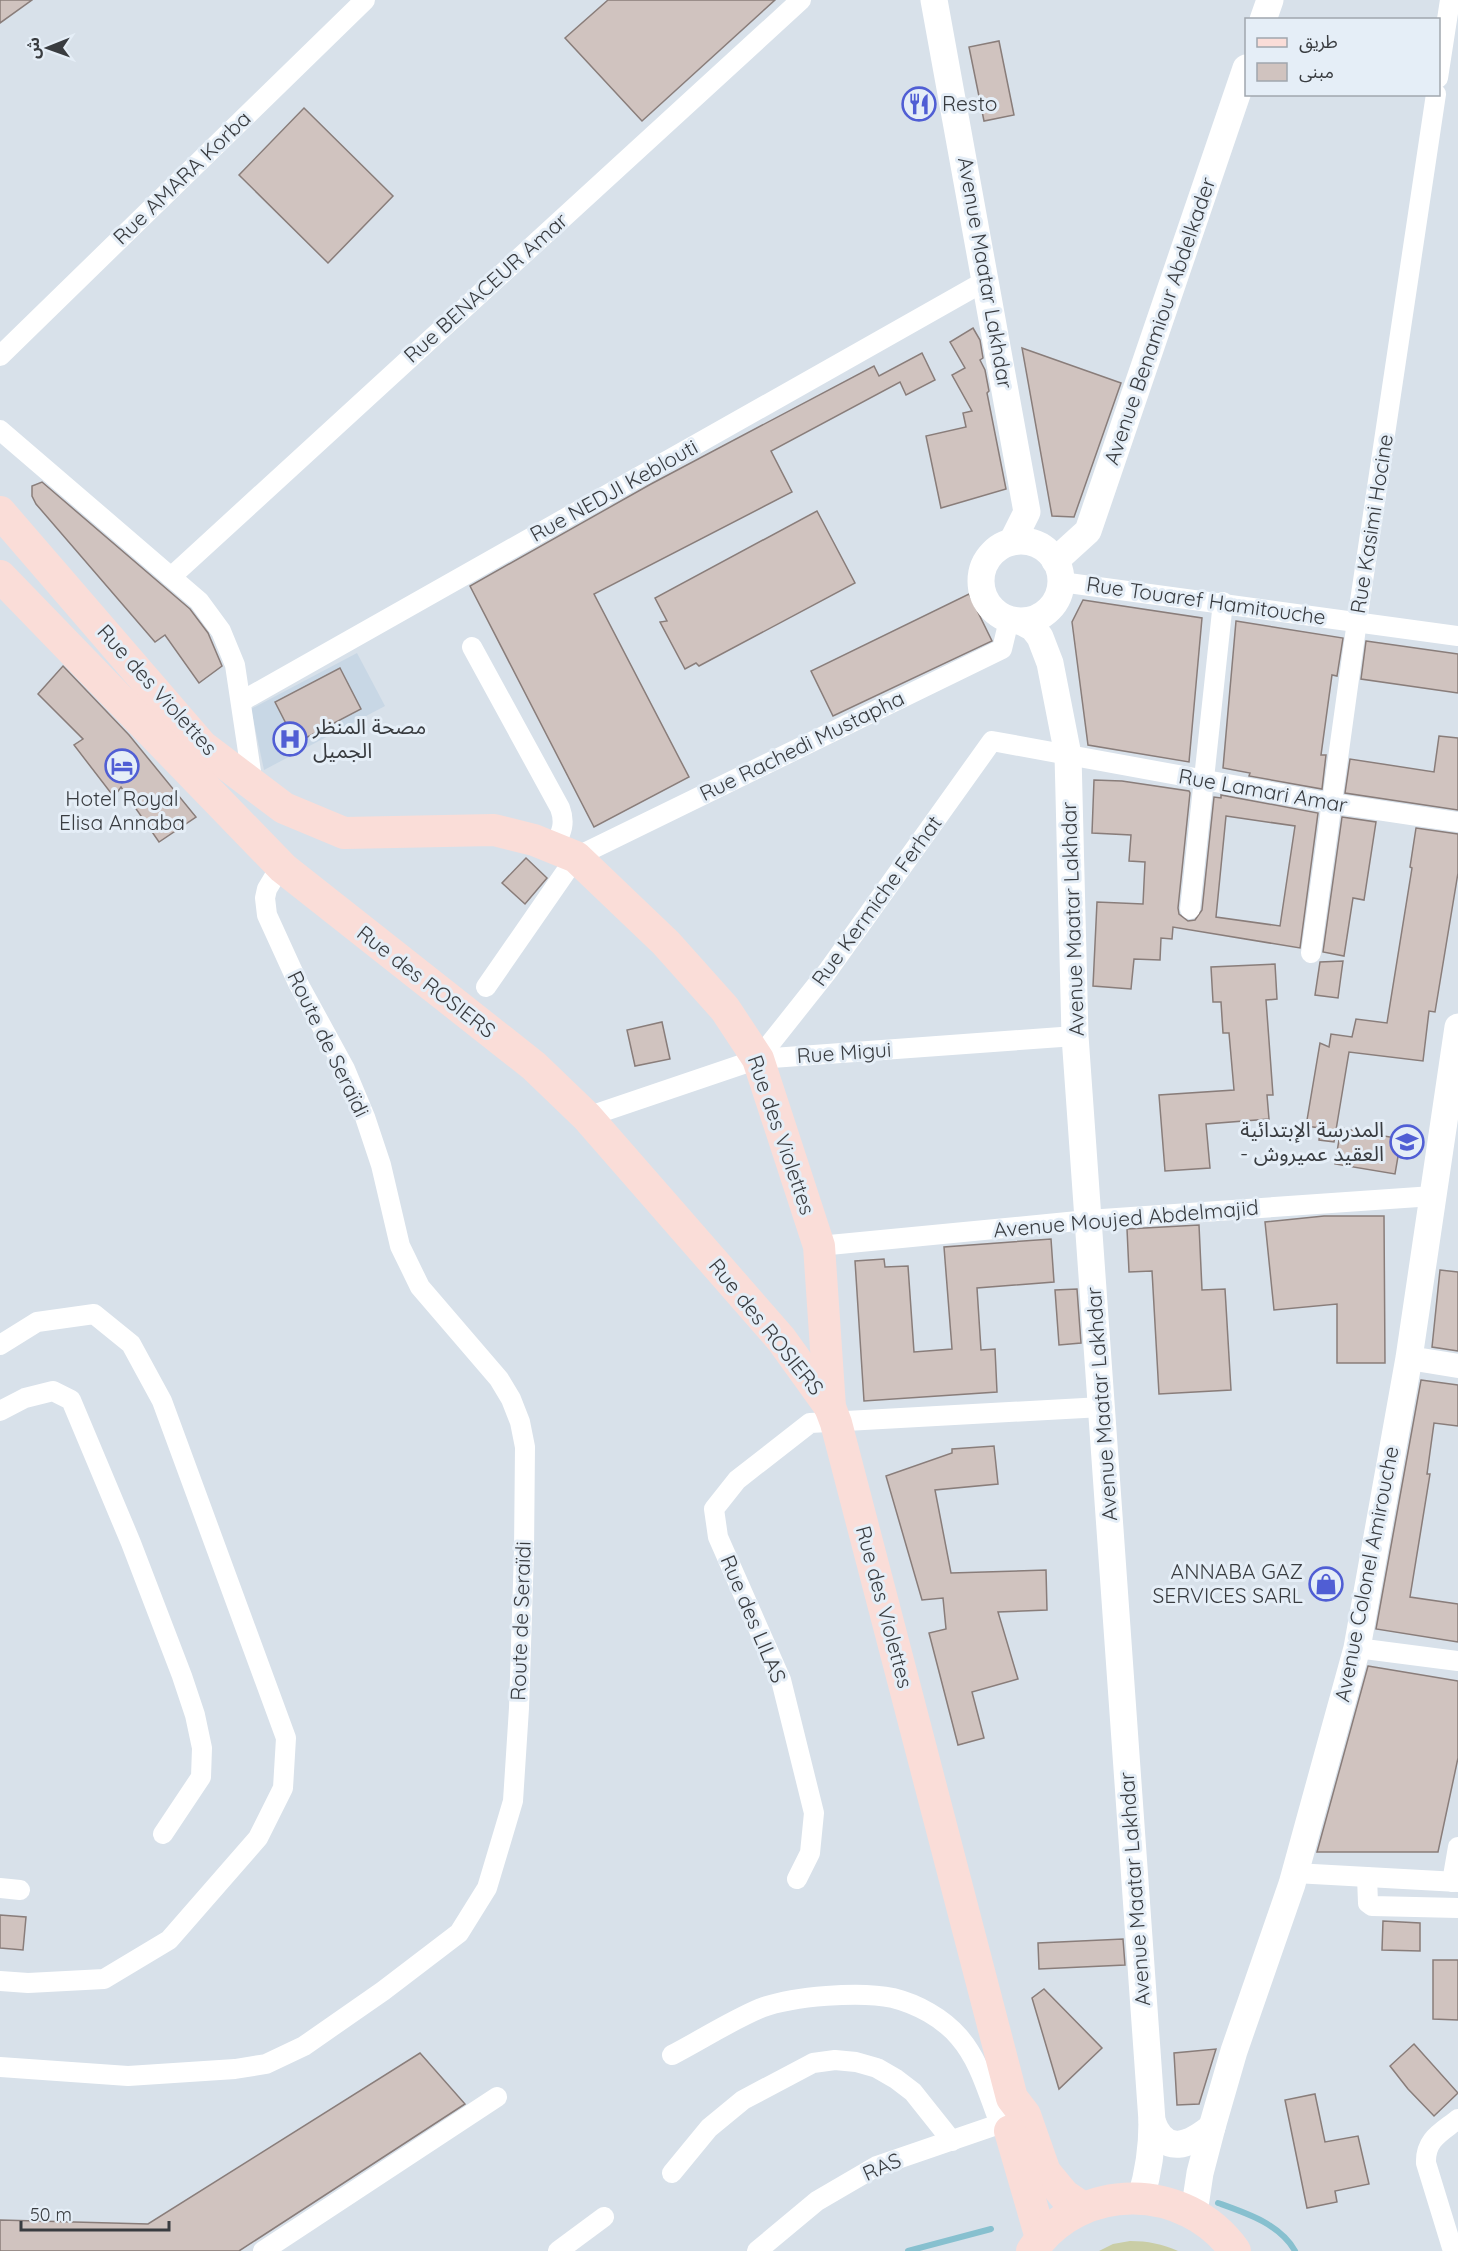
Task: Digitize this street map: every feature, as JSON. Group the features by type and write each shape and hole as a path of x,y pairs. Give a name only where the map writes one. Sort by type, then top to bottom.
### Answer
{"main road":[{"name":"Avenue Maatar Lakhdar","path":"934,0 987,280 1027,512 1012,542"},
{"path":"1264,18 1270,0"},
{"name":"Avenue Benamiour Abdelkader","path":"1058,571 1088,531 1245,71"},
{"name":"Rue des Violettes","path":"0,512 202,746 284,808 344,833 494,830 534,840 565,852 666,943 725,1009 758,1059 819,1246 833,1415 1011,2114"},
{"path":"1024,541 1036,544 1051,554 1058,571 1059,594 1054,605 1034,620 1016,621 998,614 989,605 983,593 981,580 990,555 1000,547 1012,542 1024,541"},
{"name":"Rue des ROSIERS","path":"0,576 283,868 534,1066 587,1117 781,1339 833,1415"},
{"name":"Avenue Maatar Lakhdar","path":"1016,621 1033,628 1041,637 1050,663 1068,755 1075,1036 1152,2121 1149,2174 1141,2197"},
{"name":"Avenue Colonel Amirouche","path":"1194,2213 1200,2173 1212,2127 1234,2051 1295,1874 1357,1648 1408,1358 1433,1196 1451,1127 1458,1027"},
{"path":"1011,2114 1045,2172 1064,2195 1083,2208"},
{"path":"1011,2114 1037,2244"},
{"path":"1152,2121 1160,2136 1174,2144 1191,2143 1212,2127"},
{"path":"1037,2244 1060,2220 1083,2208 1111,2199 1141,2197 1168,2202 1194,2213 1224,2236 1234,2251"}],"street":[{"name":"Rue AMARA Korba","path":"0,356 365,0"},
{"name":"Rue BENACEUR Amar","path":"171,577 801,0"},
{"path":"1440,65 1450,0"},
{"name":"Rue Kasimi Hocine","path":"1311,953 1357,621 1436,96"},
{"name":"Rue NEDJI Keblouti","path":"242,701 987,280"},
{"path":"0,430 199,601 221,631 235,665 253,785"},
{"name":"Rue Touaref Hamitouche","path":"1058,571 1223,602 1458,636"},
{"path":"1190,909 1223,602"},
{"name":"Rue Rachedi Mustapha","path":"565,852 1002,649 1016,621"},
{"path":"472,647 564,819 565,852 486,987"},
{"name":"Rue Lamari Amar","path":"992,741 1204,781 1458,822"},
{"name":"Rue Kermiche Ferhat","path":"758,1059 827,972 992,741"},
{"name":"Route de Seraïdi","path":"0,2067 128,2076 235,2069 266,2064 304,2046 383,1991 459,1933 487,1888 513,1801 519,1708 524,1551 525,1447 520,1422 512,1400 498,1379 420,1287 400,1246 381,1166 365,1117 345,1069 298,983 267,915 267,889 276,874 283,868"},
{"name":"Rue Migui","path":"587,1117 758,1059 1075,1036"},
{"name":"Avenue Moujed Abdelmajid","path":"819,1246 1088,1220 1433,1196"},
{"path":"0,1345 37,1322 94,1314 132,1344 162,1401 286,1738 283,1788 258,1838 169,1940 104,1978 28,1983 0,1981"},
{"path":"1408,1358 1458,1365"},
{"path":"0,1411 25,1398 53,1391 70,1401 136,1554 182,1676 195,1715 202,1748 201,1777 163,1834"},
{"name":"Rue des LILAS","path":"797,1880 810,1853 814,1813 781,1680 718,1537 714,1509 737,1480 810,1423 833,1415 1102,1407"},
{"path":"1357,1648 1458,1661"},
{"path":"1295,1874 1455,1882 1458,1847"},
{"path":"1367,1877 1368,1903 1372,1906 1458,1908"},
{"path":"0,1888 20,1890"},
{"path":"672,2055 762,2008 814,1996 892,1998 917,2006 939,2019 958,2036 1011,2114"},
{"path":"672,2173 709,2128 743,2100 813,2062 835,2060 856,2062 877,2068 913,2092 952,2141"},
{"path":"263,2251 497,2097"},
{"name":"RAS","path":"757,2251 817,2201 877,2166 952,2141 1011,2114"},
{"path":"1453,2251 1425,2153 1429,2142 1458,2119"},
{"path":"558,2251 604,2217"}],"shaded area":[{"name":"مصحة المنظر الجميل","path":"357,653 385,706 264,770 251,709"}],"green space":[{"path":"1130,2241 1155,2243 1178,2251 1099,2251 1113,2244"}],"building":[{"path":"0,0 32,0 0,23"},
{"path":"608,0 775,0 642,121 565,38"},
{"path":"999,41 1014,115 984,121 969,47"},
{"path":"304,108 393,196 328,263 239,175"},
{"path":"973,328 980,340 983,358 980,360 985,370 989,391 987,393 1006,489 941,508 926,436 966,427 963,413 972,411 952,375 965,368 950,342"},
{"path":"1022,348 1121,383 1074,517 1052,516"},
{"path":"922,353 935,380 906,395 900,382 771,451 792,492 594,594 689,777 594,827 470,586 651,484 874,366 879,376"},
{"path":"42,482 190,609 208,633 222,666 199,683 165,635 155,642 36,504 32,496 32,486"},
{"path":"817,511 855,583 699,666 696,663 685,669 660,622 667,621 655,598"},
{"path":"969,594 992,641 833,716 811,671"},
{"path":"1083,600 1202,618 1189,762 1088,745 1072,622"},
{"path":"1236,621 1343,638 1337,676 1332,675 1321,755 1326,755 1322,789 1249,776 1250,773 1223,768"},
{"path":"1366,641 1458,654 1458,693 1361,679"},
{"name":"Hotel Royal Elisa Annaba","path":"63,666 129,735 196,817 159,842 121,787 114,797 74,745 83,739 38,694"},
{"path":"340,668 361,709 296,743 275,702"},
{"path":"1439,736 1458,738 1458,810 1345,793 1350,759 1434,772"},
{"path":"1094,780 1122,781 1189,791 1178,908 1179,914 1188,921 1195,920 1202,910 1214,797 1221,798 1221,795 1318,813 1300,948 1173,927 1172,939 1161,938 1160,960 1134,959 1131,989 1093,986 1097,902 1143,904 1145,862 1129,861 1131,835 1092,833","holes":["1226,816 1295,826 1280,926 1216,917"]},
{"path":"1342,817 1376,822 1364,900 1353,898 1344,956 1323,952"},
{"path":"1416,828 1458,834 1458,873 1435,1012 1429,1011 1423,1061 1349,1052 1334,1142 1319,1140 1320,1128 1306,1126 1320,1043 1329,1047 1331,1034 1352,1037 1356,1019 1387,1023 1412,868 1410,867"},
{"path":"526,858 547,878 525,904 502,883"},
{"path":"1343,961 1338,998 1315,995 1320,962"},
{"path":"1275,964 1277,999 1266,1000 1273,1095 1267,1095 1269,1119 1206,1124 1210,1168 1165,1171 1159,1095 1234,1090 1229,1033 1223,1033 1221,1002 1213,1002 1211,967"},
{"path":"662,1022 670,1059 635,1066 627,1030"},
{"path":"1341,1128 1401,1139 1395,1174 1335,1164"},
{"path":"1324,1216 1384,1216 1385,1363 1337,1363 1337,1304 1274,1310 1265,1222"},
{"path":"1199,1225 1202,1290 1225,1289 1231,1390 1159,1394 1152,1271 1129,1272 1127,1229"},
{"path":"1051,1239 1054,1282 977,1288 981,1350 995,1349 997,1392 864,1401 855,1261 884,1259 885,1267 908,1266 914,1352 952,1349 944,1247"},
{"path":"1440,1270 1458,1272 1458,1351 1432,1347"},
{"path":"1077,1289 1081,1343 1059,1345 1055,1290"},
{"path":"1421,1380 1458,1385 1458,1426 1434,1423 1427,1474 1430,1474 1410,1597 1458,1604 1458,1642 1376,1629"},
{"path":"994,1446 998,1484 935,1490 951,1573 1046,1570 1047,1610 998,1612 1018,1679 972,1692 984,1738 958,1745 929,1633 946,1629 943,1598 922,1600 886,1476 952,1453 952,1449"},
{"path":"1368,1666 1458,1681 1458,1758 1438,1852 1317,1852"},
{"path":"0,1915 26,1917 23,1950 0,1948"},
{"path":"1383,1921 1420,1923 1420,1951 1382,1950"},
{"path":"1123,1939 1125,1965 1039,1969 1038,1943"},
{"path":"1433,1960 1458,1960 1458,2020 1433,2019"},
{"path":"1044,1989 1102,2048 1059,2089 1032,1998"},
{"path":"1414,2044 1458,2093 1434,2116 1390,2066"},
{"path":"1216,2049 1199,2104 1177,2105 1174,2053"},
{"path":"420,2053 465,2104 239,2251 0,2251 0,2220 148,2224"},
{"path":"1315,2094 1325,2142 1358,2136 1369,2184 1335,2191 1337,2202 1307,2208 1285,2100"}],"waterway":[{"path":"1218,2203 1251,2215 1271,2227 1281,2234 1295,2251"},
{"path":"908,2251 991,2229"}],"place":[{"name":"Resto","path":"919,104"},
{"name":"مصحة المنظر الجميل","path":"290,739"},
{"name":"Hotel Royal Elisa Annaba","path":"122,766"},
{"name":"المدرسة الإبتدائية - العقيد عميروش","path":"1407,1142"},
{"name":"ANNABA GAZ SERVICES SARL","path":"1326,1584"}]}
